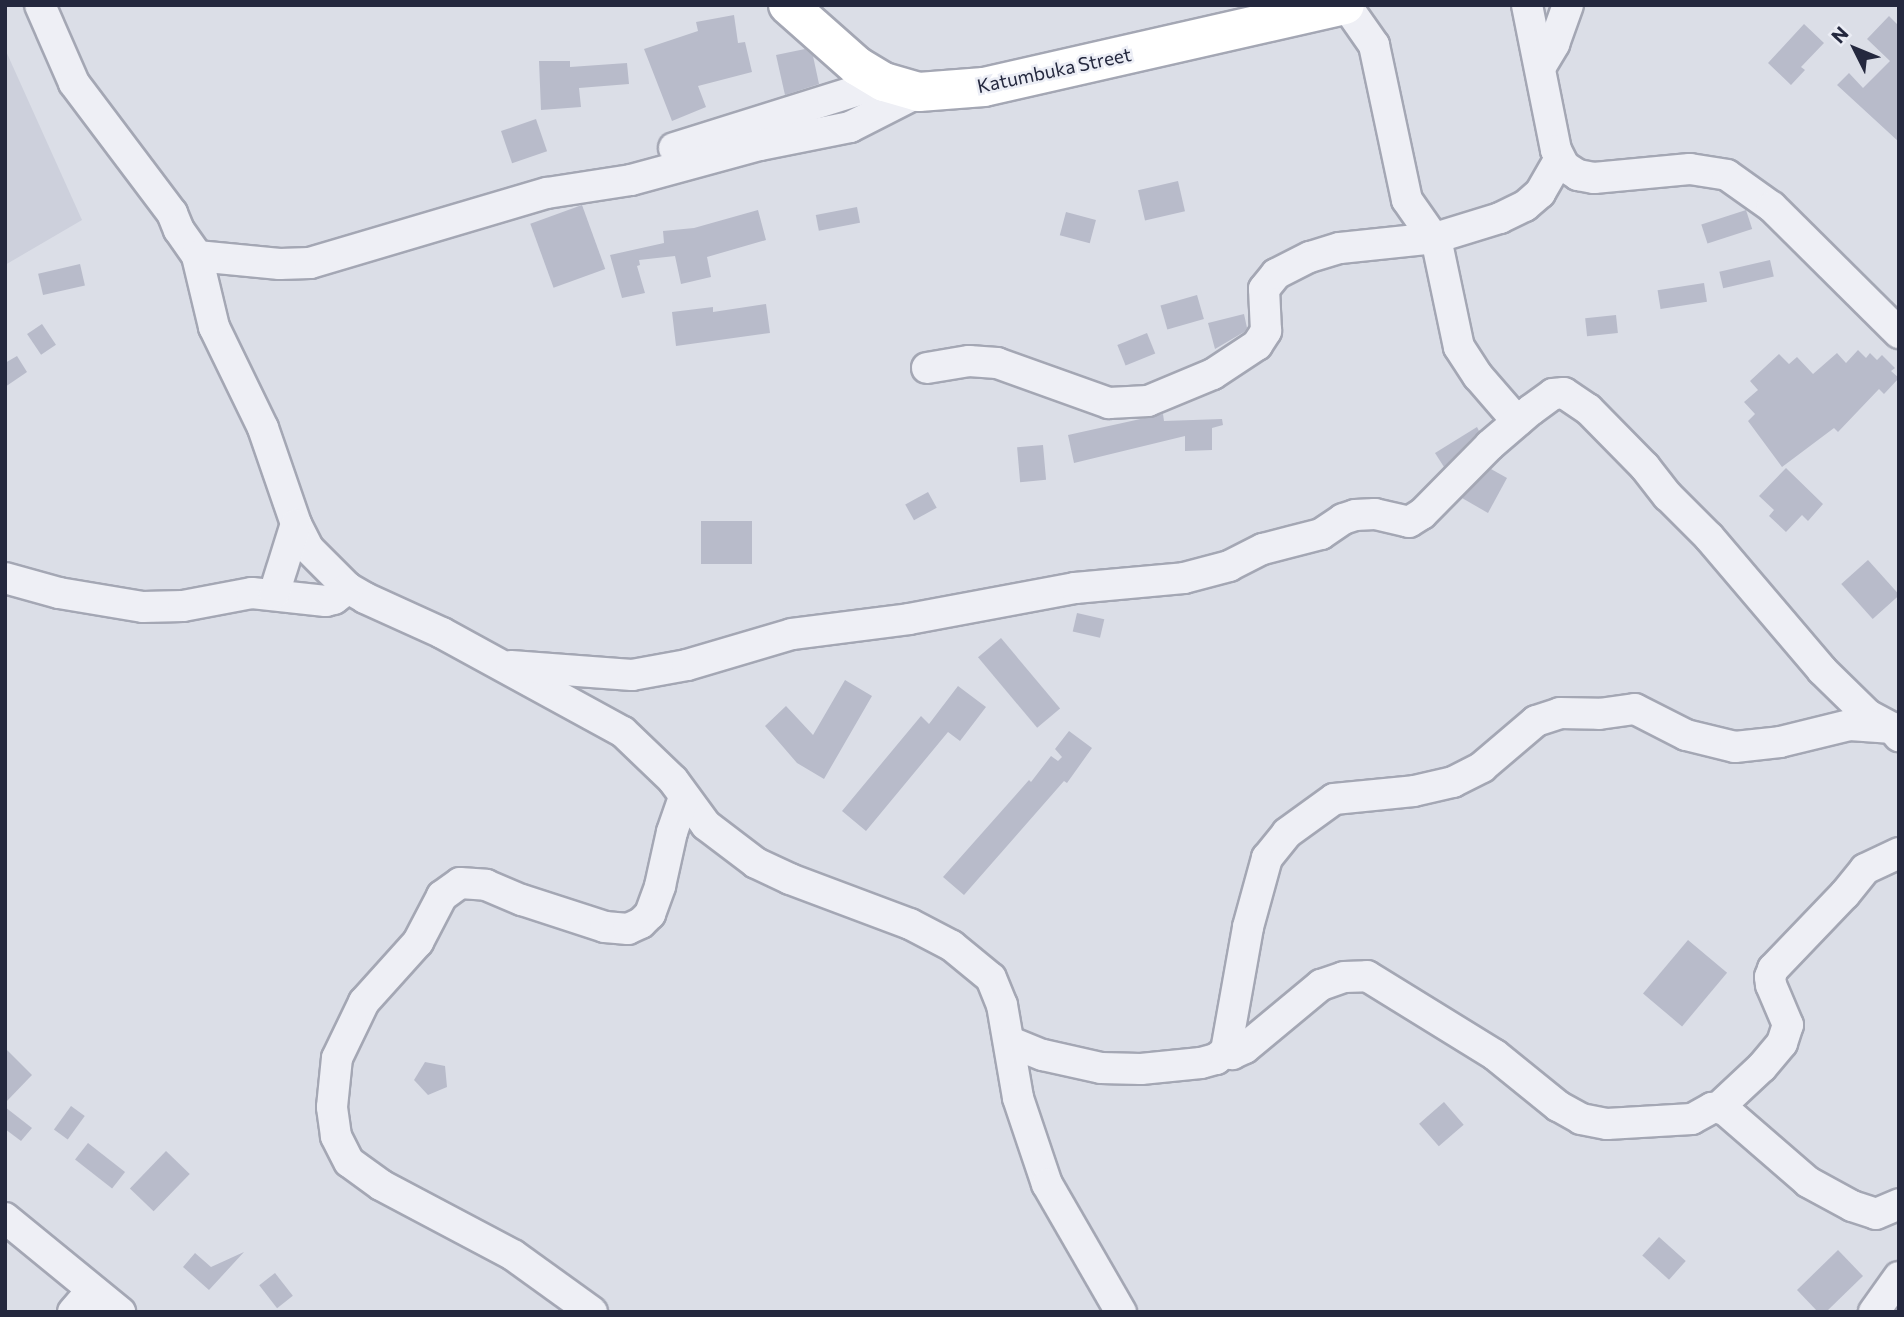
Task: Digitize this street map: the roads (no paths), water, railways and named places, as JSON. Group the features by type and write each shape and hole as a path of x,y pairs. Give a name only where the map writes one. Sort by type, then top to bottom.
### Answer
{"main road":[{"path":"788,5 858,66 901,87"},
{"name":"Katumbuka Street","path":"901,87 984,87 1345,5"}],"street":[{"path":"40,5 74,83 172,214 179,230 197,256 214,327 263,428 296,524 309,548 348,588 503,665 623,732 673,780 706,825 756,863 790,879 891,915 952,946 970,959 994,982 1010,1042 1018,1098 1047,1184 1121,1312"},
{"path":"1345,5 1366,31 1379,60 1407,200 1435,238 1459,347 1478,376 1517,421"},
{"path":"927,368 969,361 997,363 1037,375 1079,394 1109,403 1148,401 1213,374 1257,345 1266,331 1264,289 1276,274 1310,257 1340,248 1435,238 1463,232 1525,206 1548,185 1559,160 1527,5"},
{"path":"1541,66 1554,44 1568,5"},
{"path":"197,256 280,264 320,261 547,194 631,180 760,145 850,127 901,87"},
{"path":"1559,160 1578,175 1594,178 1690,169 1727,175 1772,207 1899,332"},
{"path":"503,665 632,675 687,665 792,634 909,619 1062,590 1166,581 1219,569 1263,549 1321,534 1347,517 1376,514 1405,522 1415,520 1517,421 1553,394 1564,393 1576,398 1709,537 1822,670 1868,715 1895,732"},
{"path":"274,594 296,524"},
{"path":"5,578 59,593 143,607 183,606 229,595 274,594 326,600 334,599 348,588"},
{"path":"1010,1042 1043,1055 1101,1068 1186,1065 1216,1059 1226,1051 1248,927 1267,858 1287,833 1334,799 1414,791 1453,782 1482,766 1536,721 1560,713 1599,714 1635,709 1686,735 1735,747 1780,742 1850,725 1895,732"},
{"path":"592,1312 513,1255 381,1185 349,1162 336,1136 332,1107 337,1058 364,1002 418,942 442,896 460,883 486,885 605,927 628,929 641,923 650,914 660,886 672,832 684,797"},
{"path":"1226,1051 1232,1054 1260,1039 1321,985 1343,977 1367,976 1495,1055 1558,1106 1581,1119 1607,1124 1692,1119 1718,1108 1768,1062 1782,1043 1788,1025 1771,985 1769,977 1773,969 1845,894 1865,869 1899,853"},
{"path":"1718,1108 1725,1110 1808,1182 1852,1206 1876,1214 1899,1204"},
{"path":"5,1218 82,1301 120,1312"},
{"path":"1874,1312 1899,1277"}]}
